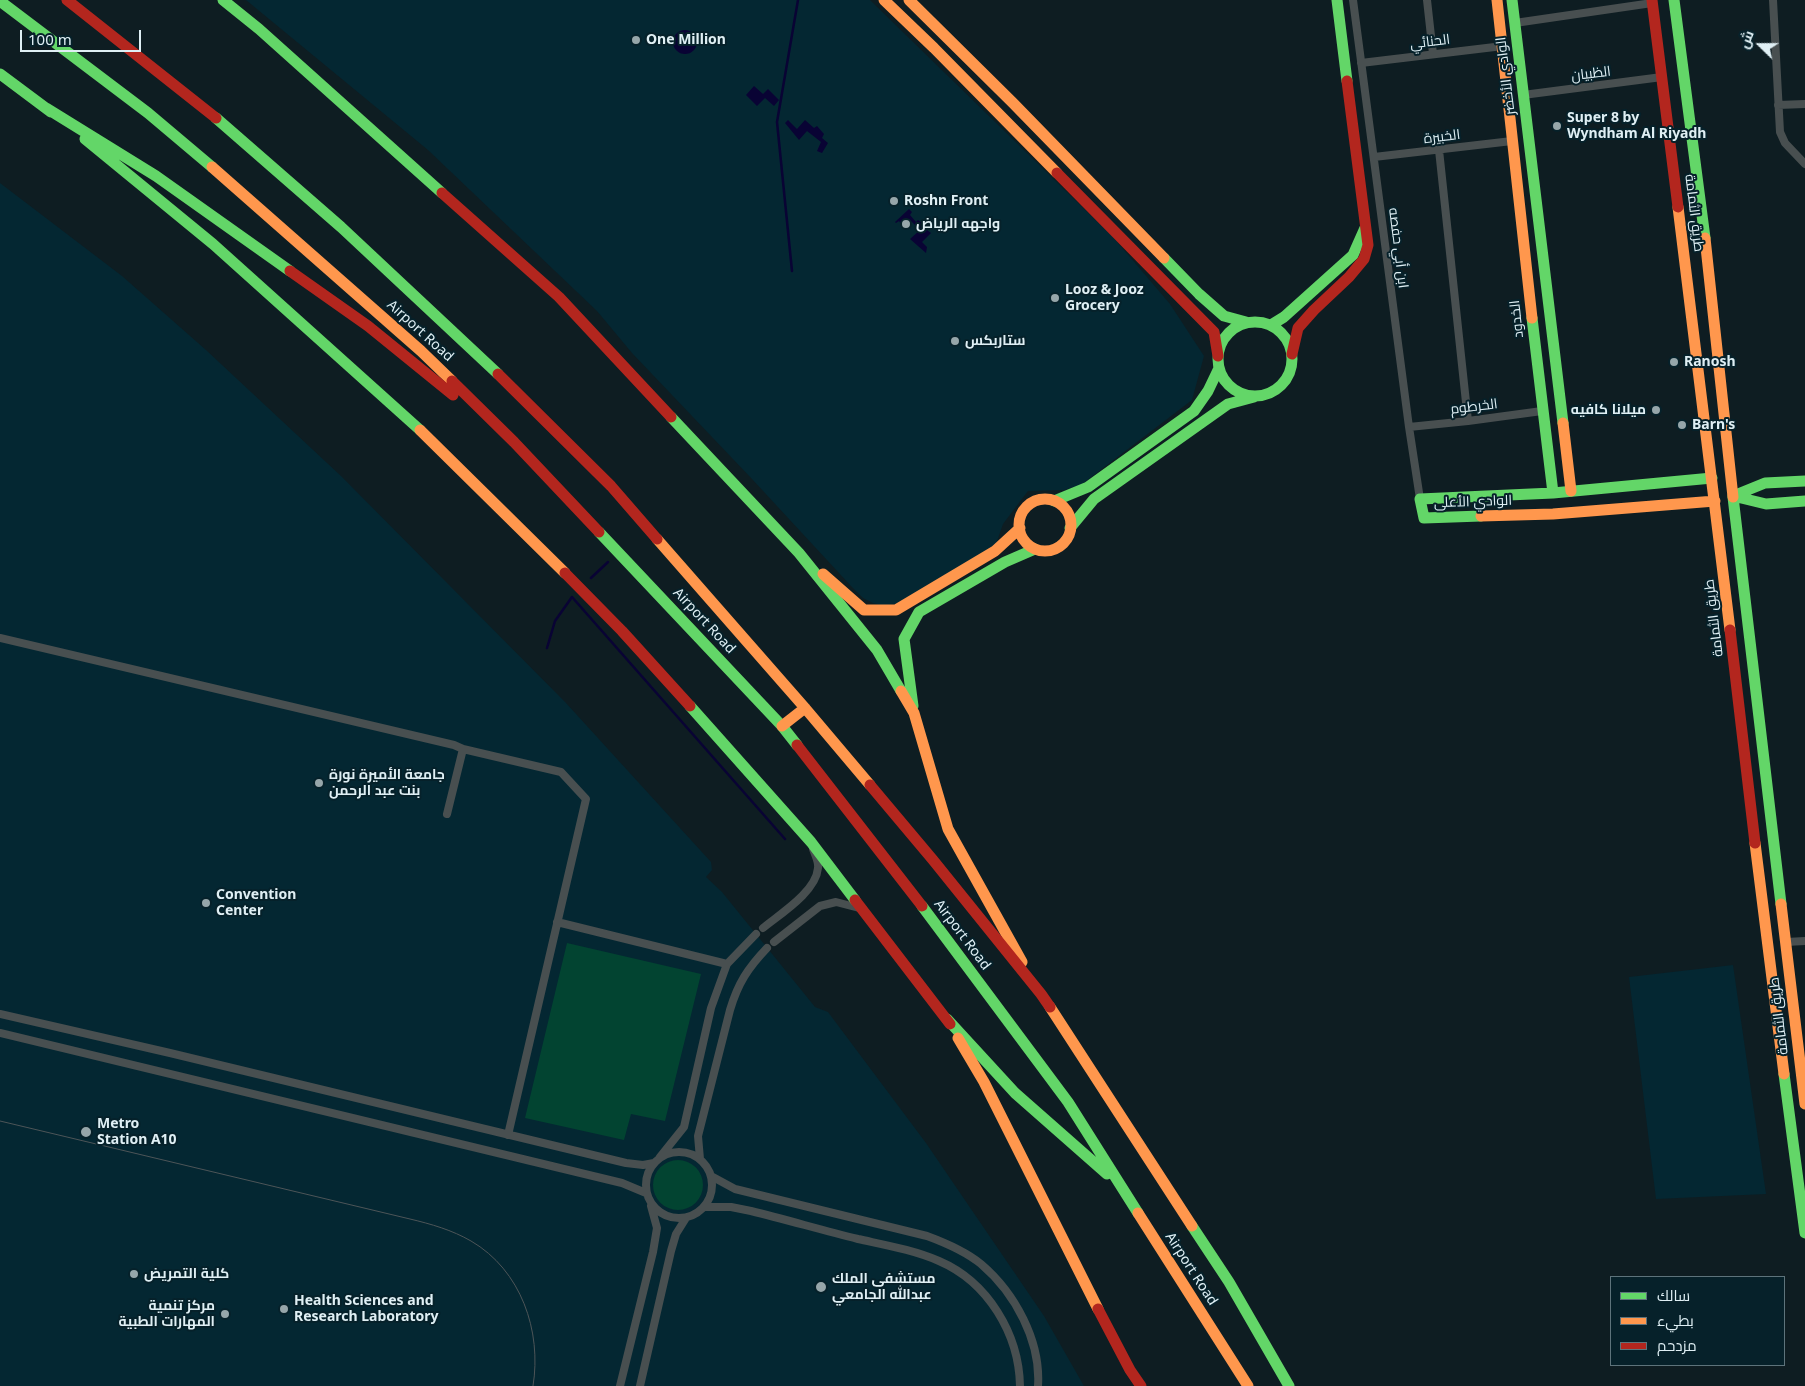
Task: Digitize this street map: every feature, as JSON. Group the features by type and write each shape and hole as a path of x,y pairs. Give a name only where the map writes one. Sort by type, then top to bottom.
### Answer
{"main road":[{"name":"Airport Road","path":"0,0 148,113 240,191 421,351 520,448 782,726 930,916 1068,1102 1248,1386"},
{"name":"Airport Road","path":"67,0 230,129 341,228 522,396 611,486 805,708 933,860 1040,994 1229,1282 1289,1386"},
{"path":"223,0 259,29 559,296 799,553 877,650 914,713"},
{"path":"884,0 934,48 1214,332 1219,368 1224,380 1232,389 1243,394 1255,396"},
{"path":"908,0 1199,294 1224,316 1246,322 1259,321 1271,325 1281,332 1289,342 1292,354"},
{"path":"1219,368 1208,391 1194,411 1088,487 1054,501 1042,500 1034,502 1027,507 1022,514 1020,528 1023,539 1028,545 1044,551 1060,547 1065,541 1070,528 1094,499 1228,404 1268,394 1279,388 1287,378 1292,366 1292,354 1298,328 1364,259 1368,245 1338,0"},
{"name":"الوادي الأخضر","path":"1496,0 1503,46 1512,141"},
{"name":"الوادي الأخضر","path":"1512,0 1571,490"},
{"name":"طريق الثمامة","path":"1674,0 1703,224 1733,496 1805,1104"},
{"name":"طريق الثمامة","path":"1652,1 1715,501 1768,954 1805,1233"},
{"path":"0,74 69,126 213,244 410,420 565,573 622,631 811,842 947,1019 1015,1093 1120,1185"},
{"path":"46,108 156,176 368,326 520,448"},
{"name":"الخدود","path":"1512,141 1553,493"},
{"path":"1271,325 1284,317 1353,255 1366,226"},
{"path":"1218,356 1220,345 1226,335 1235,327 1246,322"},
{"name":"الوادي الأعلى","path":"1712,478 1553,493 1420,499 1424,518 1553,514 1715,501"},
{"path":"1733,496 1765,483 1805,481"},
{"path":"1733,496 1766,504 1805,501"},
{"path":"1054,501 1065,509 1069,516 1070,528"},
{"path":"799,553 864,610 896,610 995,551 1020,528"},
{"path":"1035,549 1024,552 1005,562 919,612 904,639 914,713 948,829 958,851 1040,994"},
{"path":"782,726 805,708"},
{"path":"947,1019 984,1082 1078,1271 1130,1370 1142,1386"}],"street":[{"name":"ابن أبي حفصه","path":"1353,0 1408,427 1420,499"},
{"path":"1427,0 1433,54"},
{"path":"1774,0 1780,132 1782,138 1805,164"},
{"path":"1515,23 1652,1"},
{"name":"الحنائي","path":"1361,63 1503,46"},
{"name":"الظبيان","path":"1524,95 1662,77"},
{"path":"1778,105 1805,104"},
{"name":"الخبيرة","path":"1374,157 1512,141"},
{"path":"1439,150 1468,421"},
{"name":"الخرطوم","path":"1408,427 1542,411"},
{"path":"0,638 561,772 586,799 508,1135"},
{"path":"447,814 463,750"},
{"path":"763,928 804,894 815,880 819,867 811,842"},
{"path":"774,942 820,906 836,902 863,909"},
{"path":"557,922 727,964"},
{"path":"620,1386 657,1228 646,1193 645,1182 648,1172 684,1127 711,1008 727,964 756,934"},
{"path":"1786,942 1805,941"},
{"path":"700,1159 698,1136 735,994 749,968 767,948"},
{"path":"0,1007 10,1016"},
{"path":"0,1014 626,1163 642,1165 657,1160 670,1152 681,1151 700,1159 707,1167 711,1176 711,1192 704,1207 696,1214 686,1218 665,1216 656,1210 650,1202"},
{"path":"0,1032 622,1183 646,1193"},
{"path":"711,1176 735,1189 927,1236 946,1243 962,1252 980,1264 997,1281 1019,1312 1034,1346 1038,1386"},
{"path":"704,1207 751,1211 921,1254 953,1268 970,1280 985,1296 1005,1325 1012,1338 1016,1353 1020,1386"},
{"path":"640,1386 671,1251 676,1234 686,1218"}],"shaded area":[{"name":"واجهه الرياض","path":"246,0 870,0 1112,236 1170,304 1204,356 1192,400 1081,485 1064,490 1028,491 1003,524 995,547 900,603 884,606 873,603 863,598 851,586 632,353 597,311 428,150"},
{"path":"685,30 694,33 697,42 694,51 685,54 676,51 673,42 676,33"},
{"path":"754,86 763,94 768,89 779,100 774,106 765,98 757,106 746,95"},
{"path":"788,120 797,129 805,120 814,128 817,126 824,134 822,138 828,143 822,153 817,151 821,142 807,131 799,140 785,123"},
{"name":"جامعة الأميرة نورة بنت عبد الرحمن","path":"0,183 122,276 206,350 341,476 566,703 711,862 712,870 706,877 722,892 815,1007 828,1012 926,1143 1044,1316 1084,1386 0,1386"},
{"path":"909,209 912,212 910,215 916,222 918,220 926,226 921,232 924,233 927,230 931,233 922,242 927,247 926,253 910,239 920,230 909,219 902,225 899,221 895,222"},
{"path":"1733,965 1766,1194 1656,1199 1629,977"}],"green space":[{"path":"567,943 701,974 665,1121 631,1114 624,1140 525,1118"},
{"path":"673,1160 683,1160 696,1167 703,1180 703,1190 696,1203 683,1210 673,1210 664,1206 657,1199 653,1190 653,1180 657,1171 664,1164"}],"waterway":[{"path":"792,271 777,122 798,0"},
{"path":"591,578 608,562"},
{"path":"547,648 555,621 572,597 785,839"}],"tram line":[{"path":"0,1121 418,1221 464,1237 488,1253 503,1268 515,1285 524,1304 531,1324 534,1344 533,1386"}],"traffic: fast":[{"path":"223,0 259,29 442,193"},
{"path":"1337,0 1347,81"},
{"path":"1512,0 1563,423"},
{"path":"1674,0 1705,238"},
{"path":"0,1 148,113 212,167"},
{"path":"0,74 51,112"},
{"path":"46,108 156,176 290,271"},
{"path":"216,118 341,227 498,374"},
{"path":"85,139 213,244 420,430"},
{"path":"1271,325 1284,317 1353,255 1365,228"},
{"path":"1164,258 1199,294 1224,316 1246,322"},
{"path":"1532,318 1553,493"},
{"path":"1255,322 1276,328 1286,338 1292,359 1286,380 1276,390 1255,396 1234,390 1224,380 1218,359 1224,338 1234,328 1255,322"},
{"path":"1054,501 1088,487 1194,411 1208,391 1219,368"},
{"path":"1070,528 1094,499 1228,404 1254,397"},
{"path":"671,417 799,553 877,650 901,691"},
{"path":"1481,516 1424,518 1420,499 1553,493 1712,478"},
{"path":"1733,496 1765,483 1805,481"},
{"path":"1733,496 1766,504 1805,501"},
{"path":"1733,497 1781,904"},
{"path":"599,532 782,726 797,745"},
{"path":"913,706 904,639 919,612 1005,562 1035,549"},
{"path":"690,706 811,842 855,900"},
{"path":"922,906 1068,1102 1138,1213"},
{"path":"947,1019 1015,1093 1107,1174"},
{"path":"1784,1074 1805,1233"},
{"path":"1192,1226 1229,1282 1289,1386"}],"traffic: slow":[{"path":"884,0 1057,173"},
{"path":"909,0 1013,103 1164,258"},
{"path":"1497,0 1532,318"},
{"path":"212,167 421,351 452,381"},
{"path":"1678,207 1730,630"},
{"path":"1705,238 1733,497"},
{"path":"1563,423 1571,491"},
{"path":"420,430 565,573"},
{"path":"1045,499 1055,501 1063,507 1069,515 1071,525 1069,535 1063,543 1055,549 1045,551 1035,549 1027,543 1021,535 1019,525 1021,515 1027,507 1035,501 1045,499"},
{"path":"1481,516 1553,514 1715,501"},
{"path":"823,574 864,610 896,610 995,551 1020,528"},
{"path":"657,539 870,785"},
{"path":"901,691 914,713 948,829 1022,962"},
{"path":"782,726 805,708"},
{"path":"1755,843 1784,1074"},
{"path":"1781,904 1805,1104"},
{"path":"1050,1007 1192,1226"},
{"path":"958,1038 984,1082 1098,1309"},
{"path":"1138,1213 1248,1386"}],"traffic: jam":[{"path":"67,0 216,118"},
{"path":"1652,0 1678,207"},
{"path":"1292,354 1298,328 1349,277 1364,259 1368,245 1347,81"},
{"path":"1057,173 1214,332 1218,356"},
{"path":"442,193 559,297 671,417"},
{"path":"290,271 368,326 453,395"},
{"path":"498,374 611,486 657,539"},
{"path":"452,381 514,442 599,532"},
{"path":"565,573 622,631 690,706"},
{"path":"1730,630 1755,843"},
{"path":"797,745 922,906"},
{"path":"870,785 933,860 1050,1007"},
{"path":"855,900 950,1024"},
{"path":"1098,1309 1130,1370 1141,1386"}],"place":[{"name":"One Million","path":"636,40"},
{"name":"Super 8 by Wyndham Al Riyadh","path":"1557,126"},
{"name":"Roshn Front","path":"894,201"},
{"name":"واجهه الرياض","path":"906,224"},
{"name":"Looz & Jooz Grocery","path":"1055,298"},
{"name":"ستاربكس","path":"955,341"},
{"name":"Ranosh","path":"1674,362"},
{"name":"ميلانا كافيه","path":"1656,410"},
{"name":"Barn's","path":"1682,425"},
{"name":"جامعة الأميرة نورة بنت عبد الرحمن","path":"319,783"},
{"name":"Convention Center","path":"206,903"},
{"name":"Metro Station A10","path":"86,1132"},
{"name":"كلية التمريض","path":"134,1274"},
{"name":"مستشفى الملك عبدالله الجامعي","path":"821,1287"},
{"name":"Health Sciences and Research Laboratory","path":"284,1309"},
{"name":"مركز تنمية المهارات الطبية","path":"225,1314"}]}
